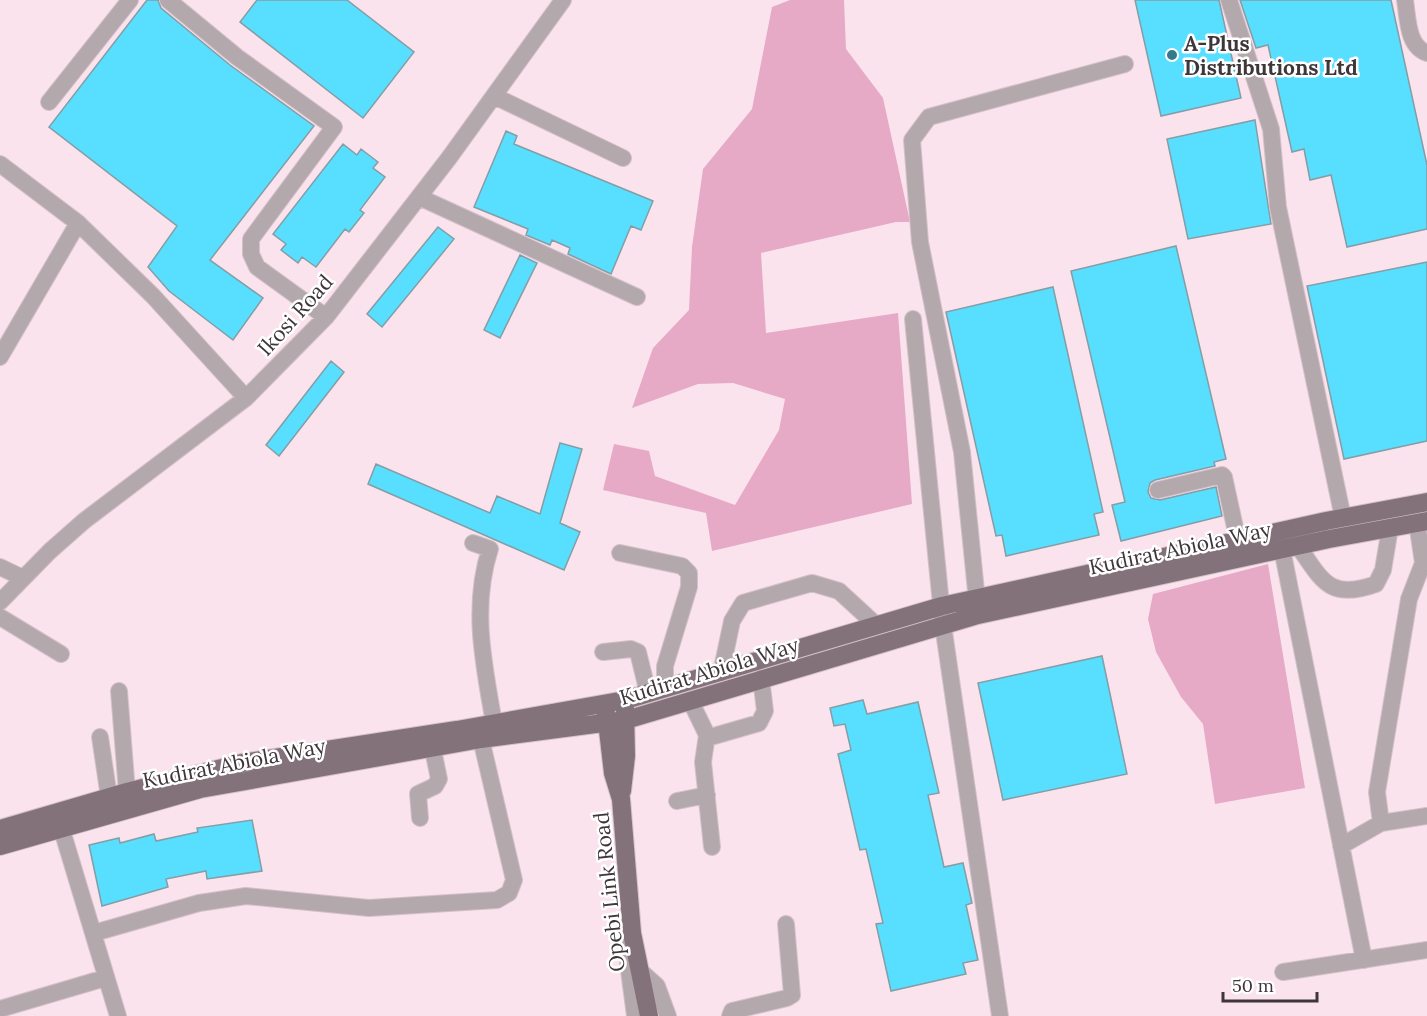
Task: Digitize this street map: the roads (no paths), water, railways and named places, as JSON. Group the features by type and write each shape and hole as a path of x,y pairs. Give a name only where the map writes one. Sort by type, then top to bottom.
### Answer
{"main road":[{"name":"Kudirat Abiola Way","path":"0,846 200,789 481,740 626,720 943,625 977,607 1238,541 1427,502"},
{"name":"Kudirat Abiola Way","path":"0,830 108,797 242,763 625,700 942,606 977,607 1422,522"},
{"name":"Opebi Link Road","path":"625,700 626,756 621,799 632,933 649,1016"},
{"name":"Opebi Link Road","path":"606,703 613,773 621,799"}],"street":[{"path":"49,102 130,0"},
{"path":"168,0 237,57 334,127 251,239 251,254 257,267 326,317"},
{"name":"Ikosi Road","path":"0,602 84,521 246,398 326,317 419,197 563,0"},
{"path":"1229,0 1271,129 1278,207 1342,518"},
{"path":"1405,0 1413,41 1416,48 1427,53"},
{"path":"977,607 962,452 920,242 912,140 929,117 1125,64"},
{"path":"494,96 623,158"},
{"path":"0,164 78,223 153,296 246,398"},
{"path":"419,197 637,297"},
{"path":"0,357 78,223"},
{"path":"913,320 943,625 1000,1016"},
{"path":"1158,490 1222,475 1238,541"},
{"path":"1381,823 1377,802 1379,781 1409,598 1425,562 1422,522"},
{"path":"1290,547 1338,591 1362,589 1376,584 1383,570 1390,528"},
{"path":"473,543 490,549 482,581 480,627 494,723"},
{"path":"1290,547 1341,846 1364,960"},
{"path":"620,553 682,566 689,573 689,587 657,691"},
{"path":"0,567 23,578"},
{"path":"721,673 732,621 743,603 812,583 839,591 876,625"},
{"path":"0,617 61,654"},
{"path":"603,652 631,649 638,652 657,691"},
{"path":"707,735 714,736 759,723 765,711 761,678"},
{"path":"119,691 127,792"},
{"path":"690,700 707,735 703,762 712,847"},
{"path":"100,737 108,797"},
{"path":"94,933 199,903 246,896 369,908 497,900 509,893 514,880 481,740"},
{"path":"420,818 418,794 435,786 439,779 433,750"},
{"path":"677,801 707,795"},
{"path":"1341,846 1381,823 1427,816"},
{"path":"61,827 118,1016"},
{"path":"730,1016 732,1011 792,995 786,924"},
{"path":"632,933 628,963 635,1016"},
{"path":"1283,972 1427,950"},
{"path":"638,969 657,986 668,1016"},
{"path":"0,1009 105,978"}],"place":[{"name":"A-Plus Distributions Ltd","path":"1172,55"}]}
